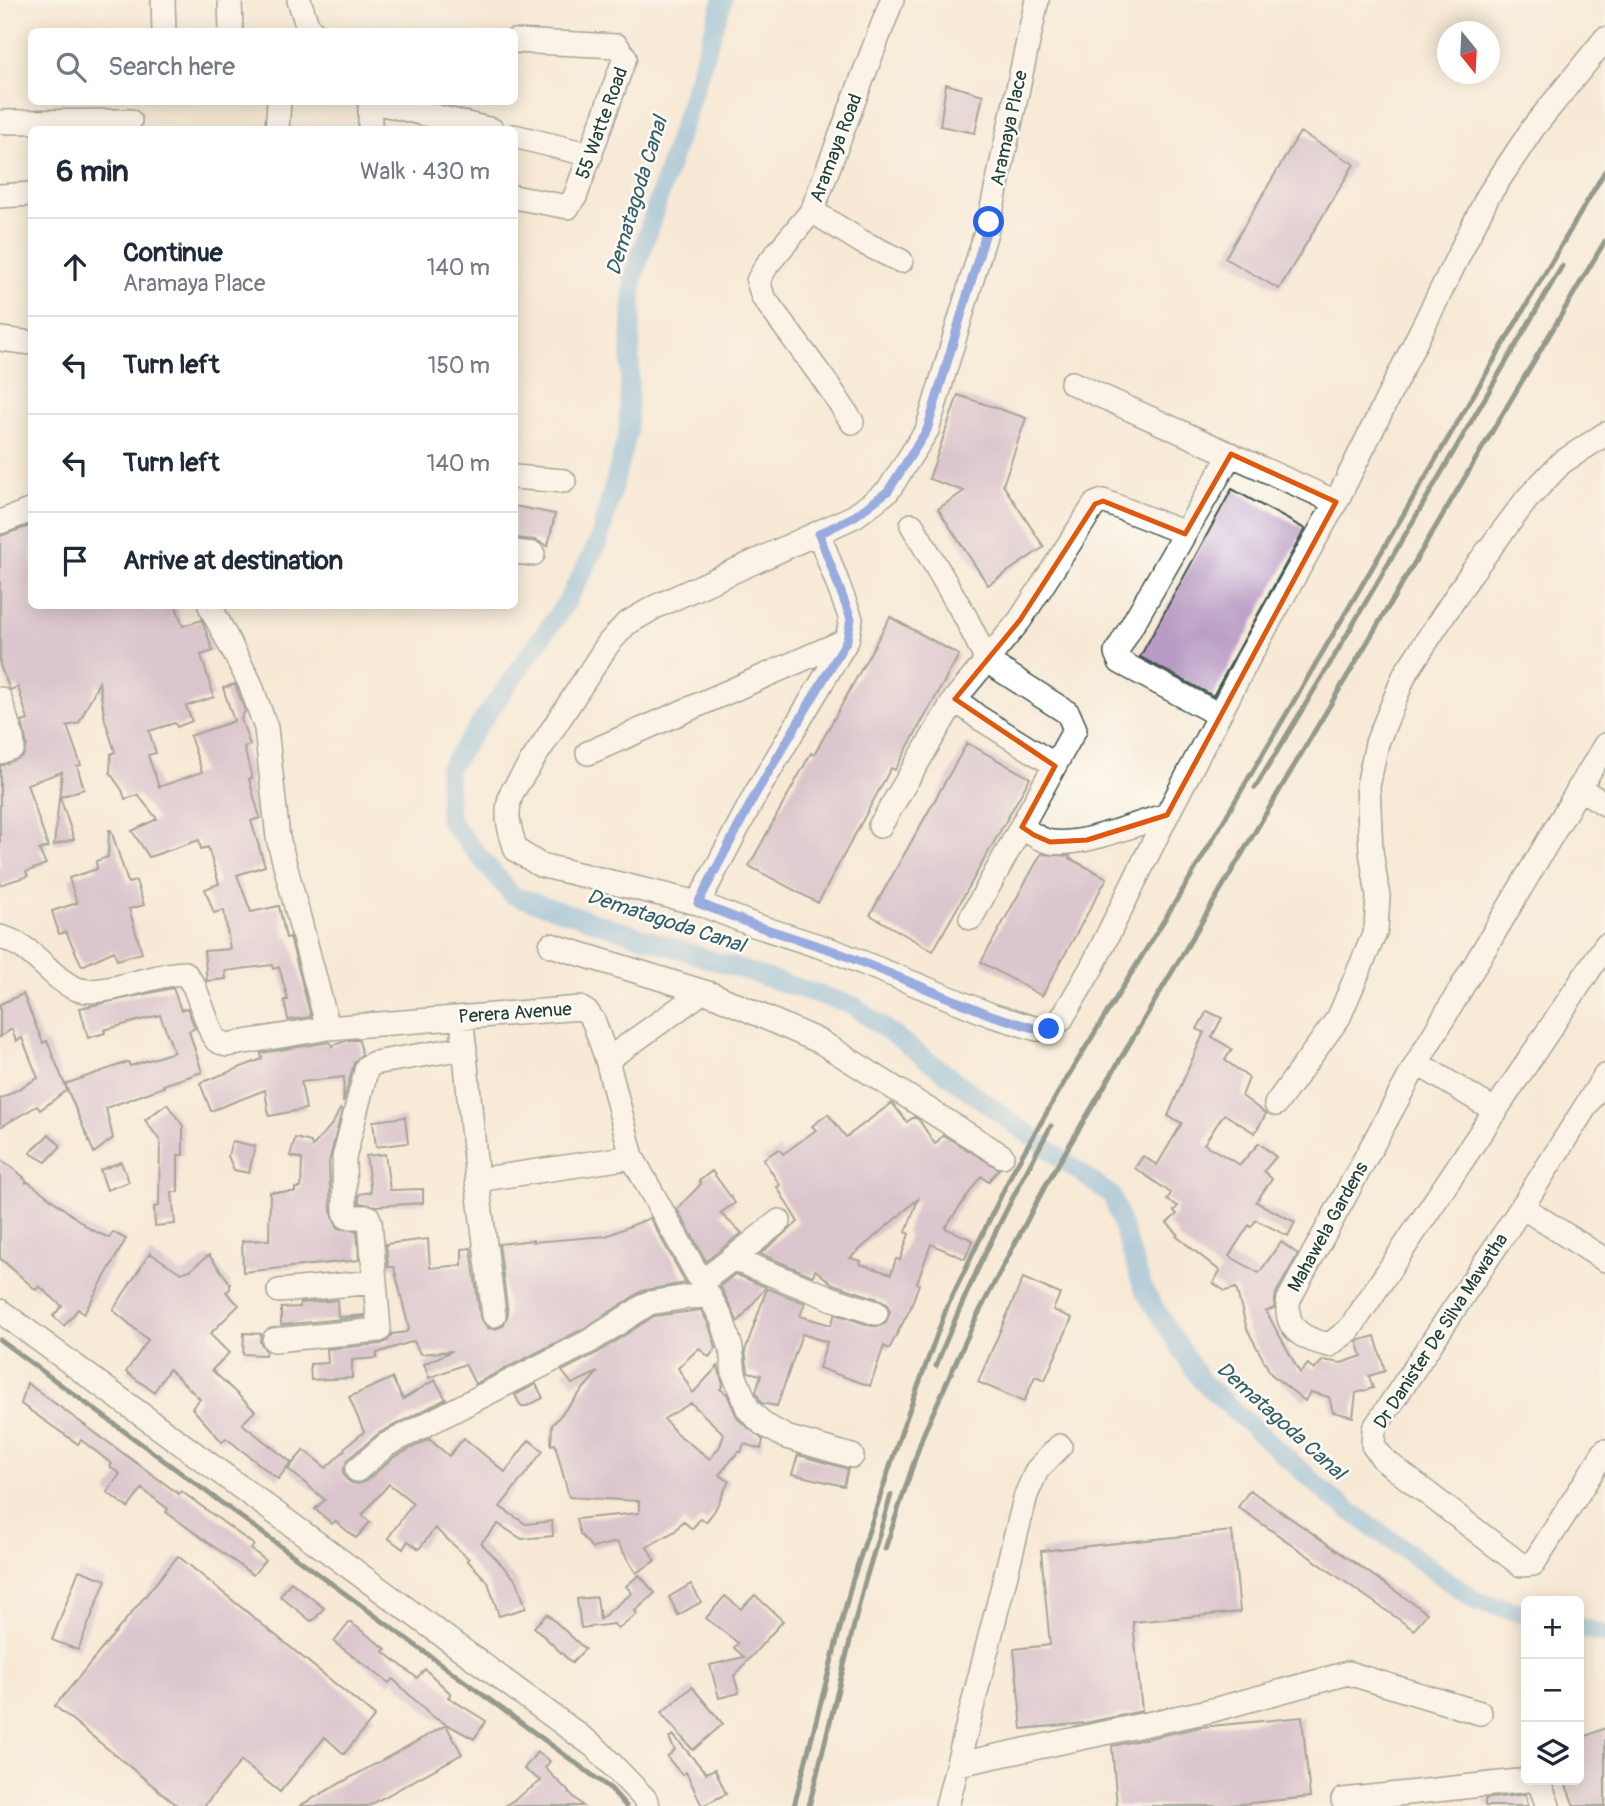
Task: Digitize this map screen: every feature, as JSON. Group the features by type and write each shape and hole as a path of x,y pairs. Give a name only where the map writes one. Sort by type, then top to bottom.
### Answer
{"street":[{"path":"163,0 164,28"},
{"path":"230,0 231,28"},
{"path":"299,0 308,28"},
{"name":"Aramaya Road","path":"852,422 763,297 758,281 767,265 812,211 892,0"},
{"name":"Aramaya Place","path":"1037,0 989,222 927,430 888,491 855,516 654,607 626,624 608,644 512,792 507,806 508,826 516,850 540,865 698,903 754,925 834,951 991,1015 1037,1029 1049,1029 1061,1020 1092,967 1167,815"},
{"path":"1022,827 1050,842 1087,840 1167,815 1336,502 1488,196 1533,128 1605,39"},
{"name":"55 Watte Road","path":"518,41 617,46 625,57 575,197 568,206 518,198"},
{"path":"278,105 278,126"},
{"path":"370,126 372,105"},
{"path":"385,105 475,126"},
{"path":"0,122 130,121"},
{"path":"518,137 591,155"},
{"path":"0,195 28,194"},
{"path":"812,211 862,242 901,261"},
{"path":"0,339 28,342"},
{"path":"1072,383 1336,502"},
{"path":"1276,1104 1339,1017 1376,930 1378,896 1371,851 1368,786 1377,743 1405,674 1472,572 1527,499 1561,463 1605,434"},
{"path":"1219,715 1120,662 1116,653 1230,454"},
{"path":"518,477 564,481"},
{"path":"880,826 956,699 1020,620 1095,503 1103,501 1185,533"},
{"path":"0,522 28,512"},
{"path":"912,526 966,618 987,661 1068,713 1075,729 971,918"},
{"path":"698,903 755,795 847,640 851,619 819,534"},
{"path":"211,609 250,683 266,728 278,838 328,1028"},
{"path":"588,752 847,640"},
{"path":"0,699 13,747 0,752"},
{"path":"956,699 978,717 1055,765"},
{"name":"Mahawela Gardens","path":"1605,745 1417,1063 1289,1299 1286,1312 1295,1330 1310,1340 1329,1345 1349,1330 1605,946"},
{"path":"1579,788 1605,804"},
{"name":"Perera Avenue","path":"0,937 23,947 77,989 100,991 167,973 185,973 194,986 212,1034 217,1041 228,1045 328,1028 580,1008 588,1013 594,1022 607,1060 632,1157 722,1319 731,1348 734,1374 748,1409 764,1424 786,1437 852,1456"},
{"path":"551,945 714,995 821,1042 1002,1156"},
{"path":"607,1060 701,993"},
{"path":"461,1018 494,1315"},
{"path":"274,1340 379,1330 370,1222 368,1217 347,1216 345,1211 344,1158 367,1067 374,1063 465,1048"},
{"path":"1417,1063 1496,1111"},
{"name":"Dr Danister De Silva Mawatha","path":"1605,1076 1522,1207 1374,1429 1373,1445 1384,1460 1521,1565 1533,1564 1605,1451"},
{"path":"477,1180 632,1157"},
{"path":"1522,1207 1605,1260"},
{"path":"358,1470 386,1446 590,1341 649,1303 687,1297 705,1289 745,1247 779,1221"},
{"path":"734,1259 833,1299 876,1313"},
{"path":"279,1291 374,1282"},
{"path":"0,1311 595,1747 645,1799 648,1806"},
{"path":"947,1806 1026,1495 1037,1470 1060,1446"},
{"path":"959,1764 1213,1710 1348,1673 1480,1713"},
{"path":"1343,1800 1521,1781"},
{"path":"1540,1785 1548,1806"}],"highlighted area":[{"path":"1231,454 1336,502 1167,815 1087,840 1050,842 1034,835 1022,827 1055,766 955,699 1020,620 1095,504 1103,501 1185,534"}],"building":[{"path":"946,84 983,95 975,133 940,126"},
{"path":"1300,132 1354,164 1279,289 1225,258"},
{"path":"958,395 1026,418 1003,485 1044,547 988,585 938,509 964,491 929,479"},
{"path":"1232,489 1305,529 1213,696 1140,657"},
{"path":"518,507 555,514 548,546 535,540 518,538"},
{"path":"28,526 28,609 177,609 183,626 202,620 213,651 201,655 214,697 186,706 192,721 177,727 175,723 149,731 156,753 148,755 159,787 202,772 190,736 234,721 223,688 235,684 245,711 241,719 250,745 244,747 252,778 249,779 260,818 251,821 265,866 237,875 251,912 279,906 286,938 290,937 311,1017 288,1020 284,1000 288,1000 279,967 273,969 272,965 225,971 226,979 207,981 204,951 230,949 224,910 214,913 205,889 219,884 208,847 201,849 199,840 149,857 132,831 157,819 138,795 125,799 110,773 111,754 115,752 105,720 99,682 79,723 67,726 81,765 77,766 84,789 60,797 74,839 54,845 62,772 27,784 48,847 39,850 46,864 26,872 28,876 0,885 0,766 23,756 27,745 22,722 28,720 18,687 10,690 0,665 0,536"},
{"path":"890,617 959,655 895,770 891,768 818,903 749,866"},
{"path":"967,743 1030,778 933,951 870,915"},
{"path":"109,830 128,883 136,881 144,905 129,909 142,953 117,960 114,951 82,966 66,932 59,934 52,911 77,903 69,878 97,869 96,861 108,857"},
{"path":"1041,854 1070,856 1069,858 1107,878 1042,996 981,962"},
{"path":"173,988 181,1010 187,1008 195,1028 189,1031 202,1072 106,1108 113,1138 94,1153 65,1084 128,1062 130,1066 174,1052 160,1015 104,1030 105,1033 88,1038 80,1008"},
{"path":"23,994 43,1043 47,1041 67,1090 40,1110 37,1106 0,1127 0,1099 38,1078 22,1038 16,1041 12,1029 0,1037 0,1004"},
{"path":"1207,1011 1222,1018 1212,1037 1232,1049 1225,1060 1249,1078 1242,1096 1266,1114 1255,1133 1224,1114 1204,1144 1240,1165 1259,1143 1276,1157 1264,1171 1272,1179 1256,1202 1295,1222 1288,1236 1256,1220 1251,1227 1249,1225 1229,1256 1259,1273 1281,1242 1298,1254 1276,1293 1274,1308 1266,1311 1300,1373 1308,1364 1314,1370 1323,1360 1341,1363 1362,1356 1357,1341 1375,1336 1385,1371 1369,1376 1373,1388 1356,1393 1353,1417 1333,1412 1329,1397 1310,1392 1305,1401 1271,1374 1247,1329 1236,1288 1225,1291 1213,1283 1220,1271 1176,1236 1178,1234 1167,1223 1177,1214 1174,1211 1178,1206 1167,1200 1171,1193 1135,1168 1143,1156 1157,1165 1182,1123 1168,1116 1204,1032 1197,1029"},
{"path":"348,1040 359,1040 362,1054 354,1063 343,1103 344,1077 301,1082 306,1109 269,1116 265,1090 211,1111 200,1083 262,1059 261,1053 330,1042 332,1046"},
{"path":"892,1103 907,1122 914,1117 919,1120 935,1144 943,1135 999,1169 988,1182 981,1176 945,1228 973,1240 965,1259 931,1244 910,1309 889,1349 884,1346 870,1386 819,1368 827,1342 802,1334 777,1406 761,1403 756,1391 761,1375 748,1372 745,1351 767,1288 805,1303 800,1316 831,1325 835,1314 880,1326 886,1323 890,1311 887,1304 881,1300 833,1284 815,1270 813,1276 760,1254 798,1222 777,1187 780,1185 763,1159 779,1149 783,1154 816,1130 812,1126 828,1114 846,1137","holes":["918,1199 906,1232 909,1234 900,1260 896,1259 891,1274 850,1258"]},
{"path":"167,1104 183,1126 183,1155 178,1155 178,1192 172,1192 175,1224 155,1226 154,1207 159,1206 160,1141 145,1120"},
{"path":"340,1109 342,1110 329,1162 331,1211 338,1228 357,1231 359,1260 243,1272 242,1241 269,1240 270,1192 295,1192 295,1188 301,1188 302,1159 290,1156 295,1138 311,1142 312,1147 333,1123"},
{"path":"405,1117 408,1143 376,1147 373,1121"},
{"path":"49,1134 61,1146 46,1162 30,1153"},
{"path":"232,1141 255,1146 249,1173 234,1170 228,1156"},
{"path":"385,1154 390,1190 423,1189 423,1203 376,1206 359,1203 359,1194 371,1192 366,1156"},
{"path":"0,1159 24,1177 27,1181 25,1183 28,1182 38,1189 90,1229 109,1238 113,1232 126,1239 84,1314 78,1309 64,1326 53,1316 62,1306 39,1286 36,1290 0,1258"},
{"path":"121,1162 129,1182 107,1190 100,1170"},
{"path":"712,1171 735,1203 720,1213 742,1233 706,1261 677,1209 701,1184 699,1181"},
{"path":"650,1218 686,1283 642,1291 583,1329 475,1384 465,1364 429,1378 424,1364 452,1351 420,1354 414,1341 377,1353 377,1358 352,1360 352,1378 311,1380 310,1364 328,1363 327,1349 381,1344 388,1341 392,1334 409,1329 394,1267 388,1267 386,1244 428,1239 430,1268 462,1265 462,1249 471,1248 480,1317 488,1328 495,1329 503,1326 508,1314 499,1244 606,1236"},
{"path":"150,1253 181,1273 190,1270 209,1255 230,1283 230,1289 226,1292 239,1305 210,1334 229,1353 212,1370 255,1411 242,1424 291,1462 278,1479 226,1438 222,1442 192,1408 200,1399 169,1369 154,1392 126,1372 148,1340 113,1310"},
{"path":"735,1274 766,1287 738,1322 720,1286"},
{"path":"1023,1278 1060,1294 1053,1310 1072,1318 1045,1380 1035,1376 1024,1402 978,1382"},
{"path":"337,1300 338,1317 364,1317 281,1325 281,1308 300,1307 300,1303"},
{"path":"701,1310 716,1348 709,1357 699,1348 678,1368 693,1393 718,1366 723,1385 720,1389 727,1394 738,1419 763,1440 761,1449 744,1444 741,1452 738,1452 719,1475 729,1481 706,1522 701,1518 692,1529 683,1521 675,1531 647,1547 655,1561 636,1573 617,1542 592,1548 580,1534 576,1519 639,1513 639,1501 569,1497 555,1444 551,1445 552,1425 598,1372 572,1384 562,1371 597,1353 654,1316","holes":["691,1403 724,1434 720,1446 710,1459 676,1433 664,1419"]},
{"path":"244,1333 261,1334 260,1342 266,1351 265,1355 243,1354"},
{"path":"392,1378 403,1399 435,1380 446,1399 379,1433 348,1459 343,1472 346,1479 352,1483 366,1481 394,1457 429,1439 449,1456 464,1438 505,1472 529,1440 543,1451 500,1507 526,1524 552,1521 553,1536 522,1539 498,1524 481,1543 517,1581 526,1608 499,1616 488,1582 467,1560 469,1559 435,1528 419,1549 408,1541 403,1549 388,1538 413,1503 389,1484 362,1515 370,1522 356,1538 335,1521 332,1524 315,1509 325,1500 288,1469 304,1450 326,1468 344,1448 364,1432 349,1397"},
{"path":"27,1383 254,1545 251,1549 265,1560 253,1575 166,1512 168,1509 142,1489 128,1508 107,1492 120,1474 110,1467 112,1464 81,1440 78,1444 21,1404"},
{"path":"536,1384 543,1398 521,1406 515,1395"},
{"path":"798,1455 848,1469 844,1486 792,1474"},
{"path":"1250,1490 1427,1613 1414,1630 1238,1507"},
{"path":"1232,1531 1240,1612 1133,1622 1142,1711 1085,1723 1022,1729 1014,1649 1050,1645 1041,1551"},
{"path":"178,1556 375,1716 344,1754 325,1737 280,1792 241,1761 204,1806 178,1806 55,1706"},
{"path":"79,1570 106,1580 78,1650 52,1640"},
{"path":"639,1575 655,1593 635,1611 637,1614 618,1629 614,1624 581,1628 577,1599 597,1597 600,1619 632,1593 626,1586"},
{"path":"291,1582 324,1608 315,1619 311,1621 280,1596"},
{"path":"691,1584 701,1602 678,1615 669,1597"},
{"path":"755,1595 783,1621 734,1676 739,1693 719,1698 710,1665 744,1657 734,1648 738,1643 706,1618 725,1596 741,1609"},
{"path":"547,1614 585,1649 572,1663 534,1627"},
{"path":"350,1622 386,1649 383,1651 417,1678 425,1669 451,1694 448,1697 486,1721 474,1739 431,1716 393,1679 389,1683 334,1642"},
{"path":"692,1687 723,1724 693,1750 661,1713"},
{"path":"1302,1717 1310,1797 1221,1806 1117,1806 1112,1746 1201,1727"},
{"path":"446,1725 462,1754 368,1806 299,1806"},
{"path":"1605,1728 1605,1806 1574,1806 1566,1785 1584,1785 1584,1737"},
{"path":"673,1735 706,1773 715,1769 726,1794 702,1806 686,1772 682,1775 667,1757 675,1750 669,1738"},
{"path":"537,1752 550,1761 545,1768 583,1806 505,1806 541,1781 524,1769"},
{"path":"1526,1794 1528,1806 1485,1806 1485,1799"}],"waterway":[{"name":"Dematagoda Canal","path":"723,0 633,278 628,432 599,541 566,603 448,769 449,820 512,895 854,1006 1112,1196 1144,1291 1201,1381 1332,1498 1476,1601 1521,1613"},
{"name":"Dematagoda Canal","path":"1584,1628 1605,1634"}],"railway":[{"path":"794,1806 852,1582 902,1430 947,1307 1013,1171 1190,878 1605,171"},
{"path":"885,1549 923,1435 975,1320 1044,1188 1605,241"},
{"path":"1255,788 1562,266"},
{"path":"936,1366 989,1244 1051,1126"},
{"path":"0,1340 611,1789 626,1806"},
{"path":"809,1806 864,1585 891,1495"}],"route":[{"path":"989,222 927,430 888,491 855,516 819,534 851,619 847,640 755,795 698,903 754,925 834,951 991,1015 1037,1029 1049,1029"}]}
